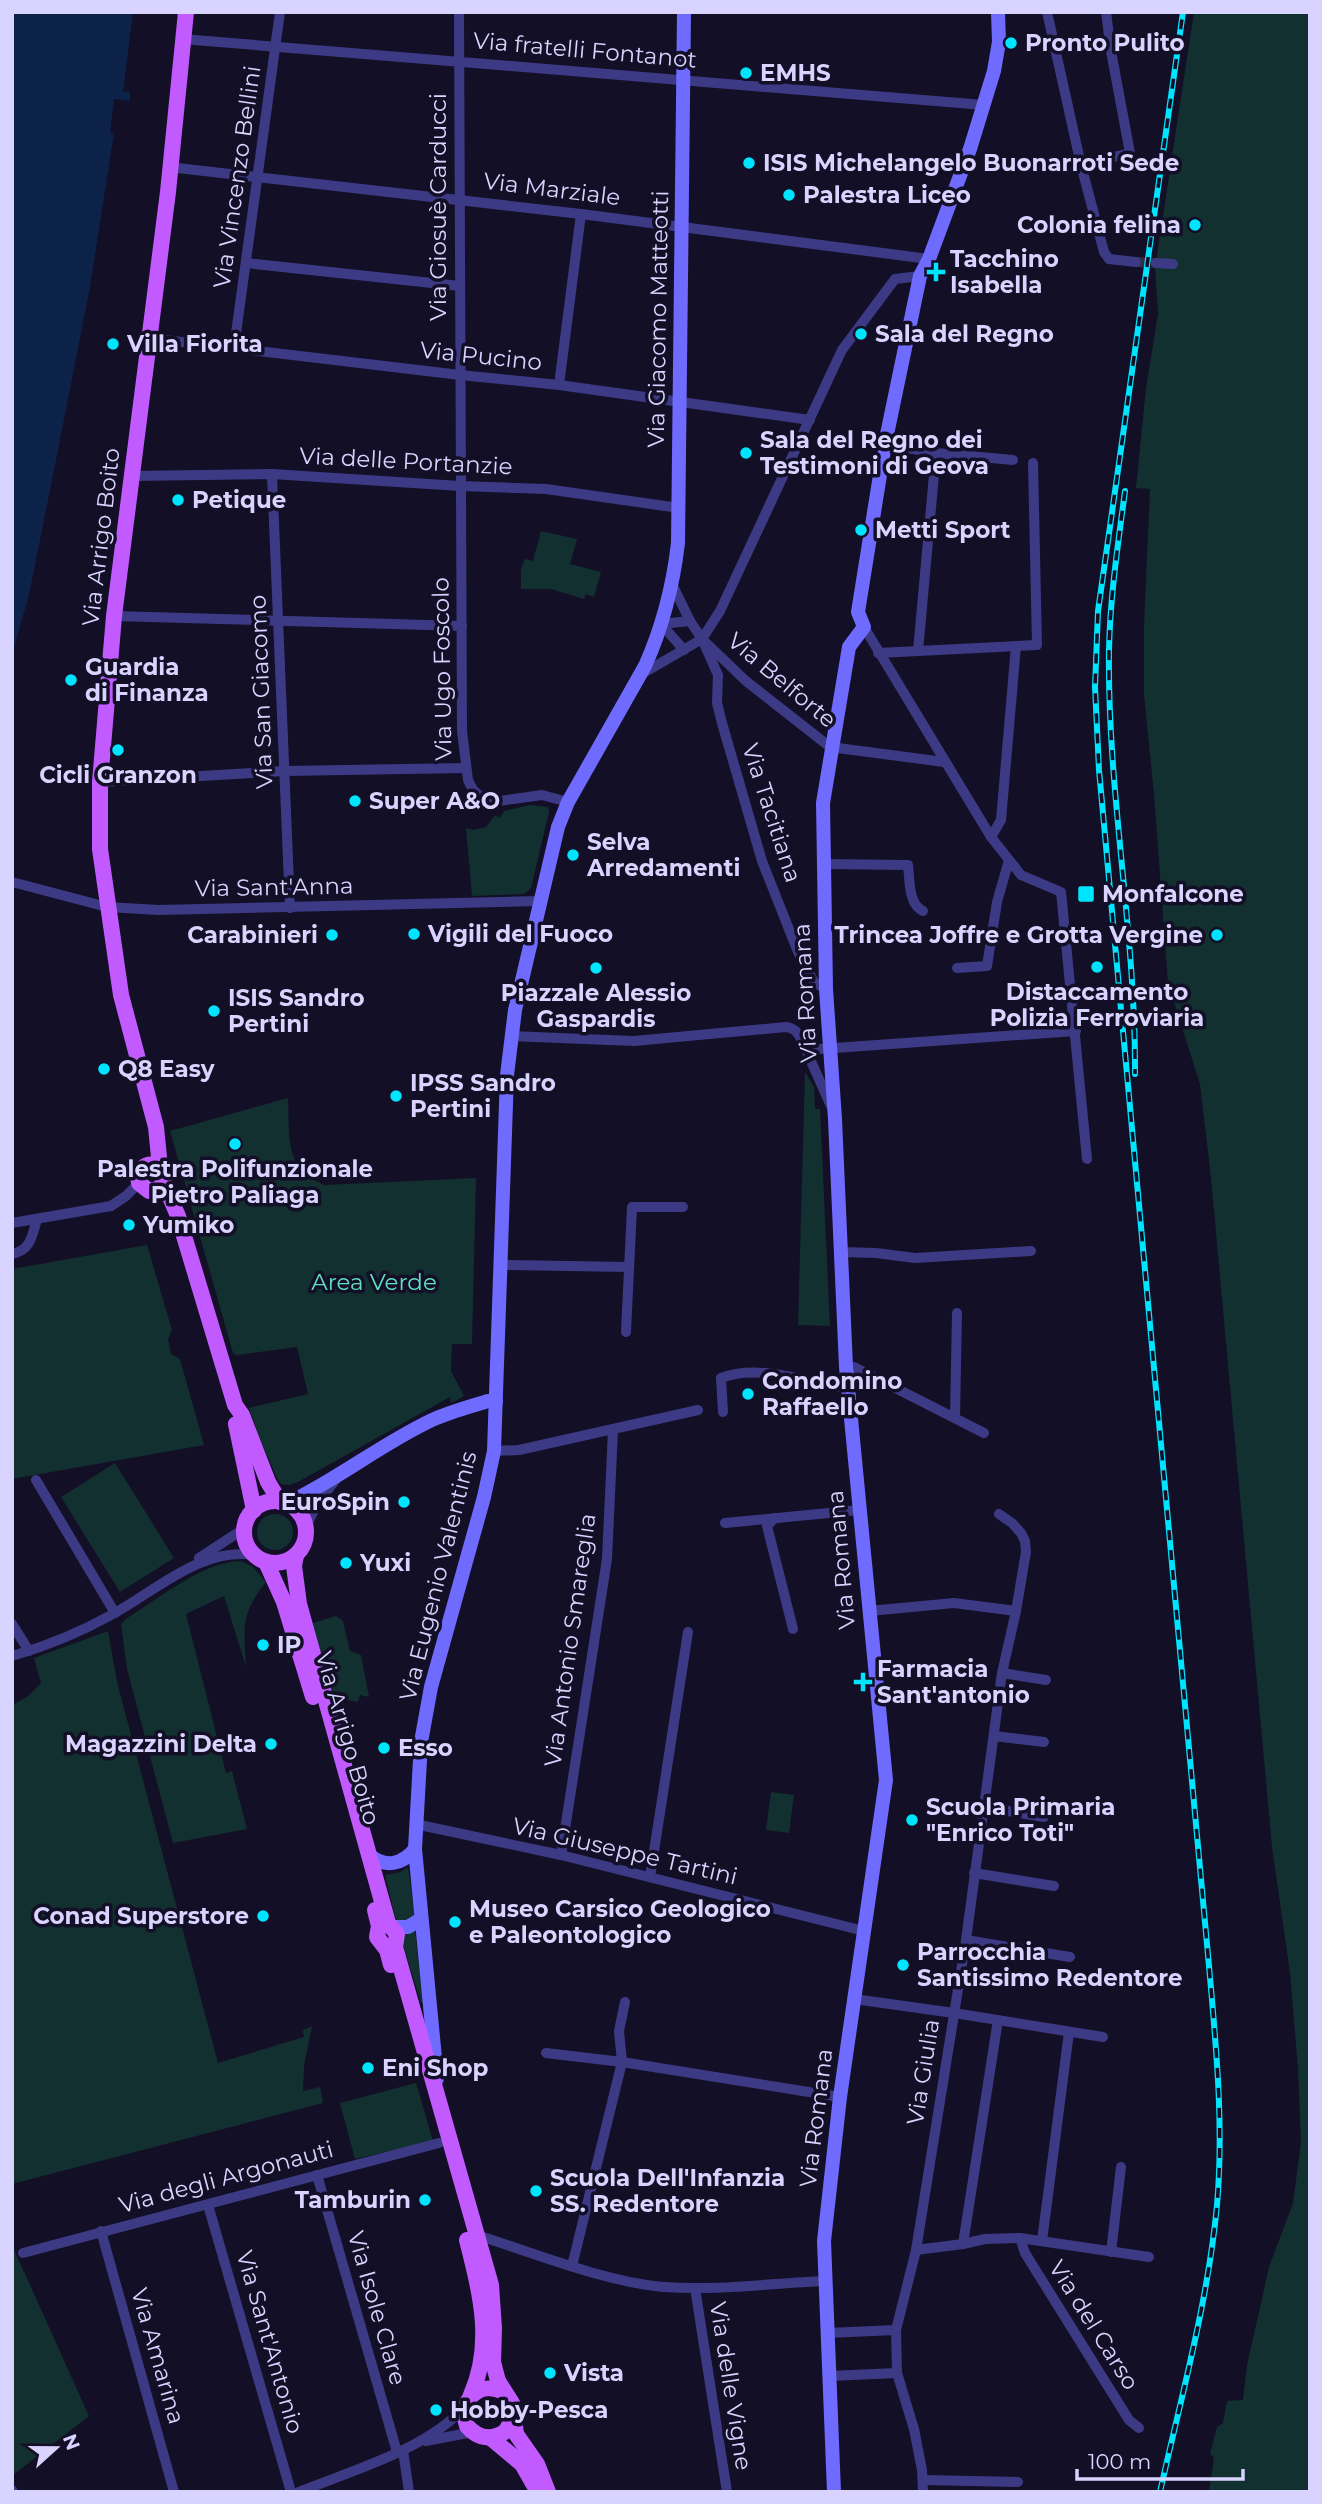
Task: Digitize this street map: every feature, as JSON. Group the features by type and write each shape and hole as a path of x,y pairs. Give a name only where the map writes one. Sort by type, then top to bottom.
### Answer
{"main road":[{"name":"Via Arrigo Boito","path":"186,12 114,616 100,782 100,849 121,995 156,1127 155,1182 178,1216 235,1405 242,1415 268,1482 283,1503 297,1511 306,1529 304,1543 296,1555 294,1566 299,1605 369,1855 435,2110"},
{"name":"Via Arrigo Boito","path":"235,1405 234,1417 254,1510"},
{"path":"245,1528 254,1510 263,1504 283,1503"},
{"name":"Via Arrigo Boito","path":"245,1528 247,1543 277,1581 388,1934"},
{"path":"261,1559 279,1563 296,1555"},
{"name":"Via Eugenio Valentinis","path":"435,2110 439,2143 482,2302 485,2330 478,2379 468,2401"},
{"name":"Via Eugenio Valentinis","path":"435,2110 477,2235 491,2286 493,2362 504,2392"},
{"path":"538,2492 522,2464 491,2438 473,2432 464,2417 468,2401 477,2390 491,2388 504,2392 512,2403 516,2434 537,2464 548,2492"},
{"path":"491,2438 506,2431 514,2416"}],"street":[{"name":"Via Vincenzo Bellini","path":"234,348 280,12"},
{"name":"Via Giosuè Carducci","path":"459,12 460,486"},
{"name":"Via Giacomo Matteotti","path":"662,624 678,543 684,12"},
{"path":"998,12 999,42 984,105 929,260 920,276 885,444 858,611 878,653 991,837 1021,875 1061,892 1087,1159"},
{"path":"1047,12 1104,252 1109,260 1136,262"},
{"path":"1081,164 1130,153 1106,12"},
{"name":"Via fratelli Fontanot","path":"182,39 984,105"},
{"name":"Via Marziale","path":"169,167 460,199 929,260"},
{"path":"559,385 581,214"},
{"path":"640,675 702,639 720,611 842,350 895,279 897,256"},
{"path":"246,263 460,286"},
{"path":"1156,263 1173,264"},
{"path":"895,279 920,276"},
{"name":"Via Pucino","path":"148,338 559,385 810,420"},
{"path":"885,444 936,453 1013,460"},
{"path":"918,651 936,453"},
{"path":"878,653 1037,645 1033,463"},
{"name":"Via delle Portanzie","path":"131,475 272,474 545,489 678,508"},
{"name":"Via San Giacomo","path":"272,474 290,908"},
{"name":"Via Ugo Foscolo","path":"460,486 462,731 465,768 473,790 492,802 542,795 568,802"},
{"name":"Via Belforte","path":"672,584 702,639 747,681 831,747 944,762"},
{"path":"114,616 462,626"},
{"path":"662,624 690,621"},
{"path":"662,624 684,650"},
{"name":"Via Eugenio Valentinis","path":"435,2110 415,1824 421,1742 431,1687 484,1497 494,1451 510,1036 558,827 568,802 640,675 662,624"},
{"name":"Via Romana","path":"834,2492 824,2241 840,2097 886,1780 846,1367 835,1119 826,989 823,864 823,803 831,747 849,647 864,628"},
{"name":"Via Tacitiana","path":"702,639 718,675 717,702 762,861 798,951 814,982 826,989"},
{"path":"991,837 1001,820 1016,646"},
{"path":"100,782 285,771 465,768"},
{"path":"957,968 987,966 997,902 1009,860"},
{"path":"823,864 908,865 913,901 917,908 923,911"},
{"name":"Via Sant'Anna","path":"12,882 107,907 158,910 540,901"},
{"path":"510,1036 634,1041 792,1028 807,1049 823,1083 835,1119"},
{"path":"807,1049 1076,1031"},
{"path":"12,1223 111,1206 155,1182"},
{"path":"626,1332 632,1206 683,1207"},
{"path":"12,1254 29,1246 37,1219"},
{"path":"841,1252 915,1258 1031,1251"},
{"path":"501,1265 629,1268"},
{"path":"955,1417 957,1313"},
{"path":"846,1367 854,1367 984,1433"},
{"path":"723,1412 721,1378 729,1375 759,1373 848,1388"},
{"path":"283,1503 341,1473 431,1420 488,1401 496,1401"},
{"path":"494,1451 519,1450 698,1410"},
{"name":"Via Antonio Smareglia","path":"561,1855 607,1559 613,1430"},
{"path":"306,1529 321,1497 341,1473"},
{"path":"36,1480 115,1613"},
{"path":"725,1523 859,1510"},
{"name":"Via Giulia","path":"923,2486 914,2429 897,2373 896,2330 916,2250 965,1940 1002,1673 1026,1552 1025,1541 1012,1523 999,1514"},
{"path":"775,1518 767,1526 793,1629"},
{"path":"192,1566 198,1559 245,1528"},
{"path":"12,1656 75,1634 192,1566 234,1553 261,1559"},
{"path":"869,1611 954,1603 1016,1611"},
{"path":"12,1624 29,1651"},
{"path":"650,1877 688,1632"},
{"path":"1002,1673 1045,1680"},
{"path":"993,1735 1044,1742"},
{"path":"984,1807 1044,1816"},
{"name":"Via Giuseppe Tartini","path":"415,1824 561,1855 864,1931"},
{"path":"369,1855 380,1862 392,1863 404,1859 415,1849"},
{"path":"974,1873 1054,1886"},
{"path":"388,1934 421,1919"},
{"path":"965,1940 1070,1957"},
{"path":"854,2000 954,2012 1103,2037"},
{"path":"572,2266 622,2062 619,2031 625,2002"},
{"path":"963,2244 998,2020"},
{"path":"1042,2241 1069,2032"},
{"path":"546,2053 622,2062 840,2097"},
{"name":"Via degli Argonauti","path":"23,2253 439,2143"},
{"path":"1111,2252 1121,2167"},
{"name":"Via Isole Clare","path":"317,2175 400,2451 409,2492"},
{"name":"Via Sant'Antonio","path":"208,2205 291,2492"},
{"name":"Via Amarina","path":"101,2231 174,2492"},
{"path":"477,2235 572,2266 641,2284 695,2288 826,2281"},
{"path":"916,2250 985,2239 1020,2238 1149,2257"},
{"name":"Via del Carso","path":"1020,2238 1024,2253 1129,2420 1139,2428"},
{"name":"Via delle Vigne","path":"695,2288 727,2492"},
{"path":"828,2333 896,2330"},
{"path":"829,2376 897,2373"},
{"path":"299,2492 419,2442 453,2420 468,2401"},
{"path":"419,2442 473,2432"},
{"path":"923,2486 1018,2482"}],"green space":[{"path":"1194,12 1310,12 1310,2492 1209,2492 1214,2457 1210,2454 1217,2427 1223,2423 1227,2401 1243,2400 1247,2365 1269,2267 1293,2203 1301,2142 1290,1973 1272,1847 1211,1178 1200,1084 1168,983 1144,695 1150,489 1136,488 1146,388 1158,314 1155,268"},
{"path":"541,531 577,539 570,564 601,572 594,597 586,594 584,599 551,589 521,589 521,569 525,559 533,561"},
{"path":"530,805 548,807 549,812 531,888 524,894 472,896 466,828 473,830 486,827 495,815 500,818 504,811"},
{"path":"805,1072 814,1087 815,1109 820,1109 830,1326 798,1325"},
{"name":"Area Verde","path":"288,1098 289,1138 295,1160 311,1178 324,1185 476,1178 472,1344 452,1344 451,1371 464,1396 451,1403 450,1397 289,1485 281,1484 278,1480 249,1408 308,1394 297,1347 236,1355 233,1353 170,1131"},
{"path":"147,1245 172,1330 168,1339 171,1354 180,1359 204,1445 12,1479 12,1269"},
{"path":"115,1463 174,1558 120,1592 61,1497"},
{"path":"275,1514 287,1520 293,1532 287,1544 275,1550 263,1544 257,1532 263,1520"},
{"path":"241,1561 253,1567 266,1582 248,1613 246,1667 224,1596 186,1614 226,1773 232,1771 247,1829 173,1843 127,1669 121,1624 197,1574 212,1567"},
{"path":"336,1616 343,1621 350,1651 361,1655 369,1697 360,1695 358,1702 332,1698 313,1623"},
{"path":"108,1631 117,1682 218,2063 304,2037 303,2030 312,2026 304,2066 303,2091 320,2087 323,2103 12,2184 12,1705 27,1697 41,1683 34,1658"},
{"path":"771,1792 794,1795 789,1833 766,1830"},
{"path":"408,1867 415,1917 399,1923 395,1917 385,1875"},
{"path":"415,1931 421,2003 403,1945 402,1933"},
{"path":"416,2083 433,2141 355,2159 340,2103"},
{"path":"12,2245 89,2416 13,2475 12,2474"}],"water":[{"path":"12,12 133,12 123,91 130,92 130,101 114,99 110,132 114,133 90,287 29,595 12,654"}],"tunnel":[{"path":"1136,262 1156,263"}],"railway":[{"path":"1160,2492 1193,2349 1213,2241 1219,2175 1219,2115 1209,1966 1099,770 1095,687 1098,611 1183,12"},
{"path":"1125,491 1109,650 1112,756 1131,968 1135,1074"}],"place":[{"name":"Pronto Pulito","path":"1011,43"},
{"name":"EMHS","path":"746,73"},
{"name":"ISIS Michelangelo Buonarroti Sede","path":"749,163"},
{"name":"Palestra Liceo","path":"789,195"},
{"name":"Colonia felina","path":"1195,225"},
{"name":"Tacchino Isabella","path":"936,272"},
{"name":"Sala del Regno","path":"861,334"},
{"name":"Villa Fiorita","path":"113,344"},
{"name":"Sala del Regno dei Testimoni di Geova","path":"746,453"},
{"name":"Petique","path":"178,500"},
{"name":"Metti Sport","path":"861,530"},
{"name":"Guardia di Finanza","path":"71,680"},
{"name":"Cicli Granzon","path":"118,750"},
{"name":"Super A&O","path":"355,801"},
{"name":"Selva Arredamenti","path":"573,855"},
{"name":"Monfalcone","path":"1086,894"},
{"name":"Vigili del Fuoco","path":"414,934"},
{"name":"Carabinieri","path":"332,935"},
{"name":"Trincea Joffre e Grotta Vergine","path":"1217,935"},
{"name":"Distaccamento Polizia Ferroviaria","path":"1097,967"},
{"name":"Piazzale Alessio Gaspardis","path":"596,968"},
{"name":"ISIS Sandro Pertini","path":"214,1011"},
{"name":"Q8 Easy","path":"104,1069"},
{"name":"IPSS Sandro Pertini","path":"396,1096"},
{"name":"Palestra Polifunzionale Pietro Paliaga","path":"235,1144"},
{"name":"Yumiko","path":"129,1225"},
{"name":"Condomino Raffaello","path":"748,1394"},
{"name":"EuroSpin","path":"404,1502"},
{"name":"Yuxi","path":"346,1563"},
{"name":"IP","path":"263,1645"},
{"name":"Farmacia Sant'antonio","path":"863,1682"},
{"name":"Magazzini Delta","path":"271,1744"},
{"name":"Esso","path":"384,1748"},
{"name":"Scuola Primaria \"Enrico Toti\"","path":"912,1820"},
{"name":"Conad Superstore","path":"263,1916"},
{"name":"Museo Carsico Geologico e Paleontologico","path":"455,1922"},
{"name":"Parrocchia Santissimo Redentore","path":"903,1965"},
{"name":"Eni Shop","path":"368,2068"},
{"name":"Scuola Dell'Infanzia SS. Redentore","path":"536,2191"},
{"name":"Tamburin","path":"425,2200"},
{"name":"Vista","path":"550,2373"},
{"name":"Hobby-Pesca","path":"436,2410"}]}
